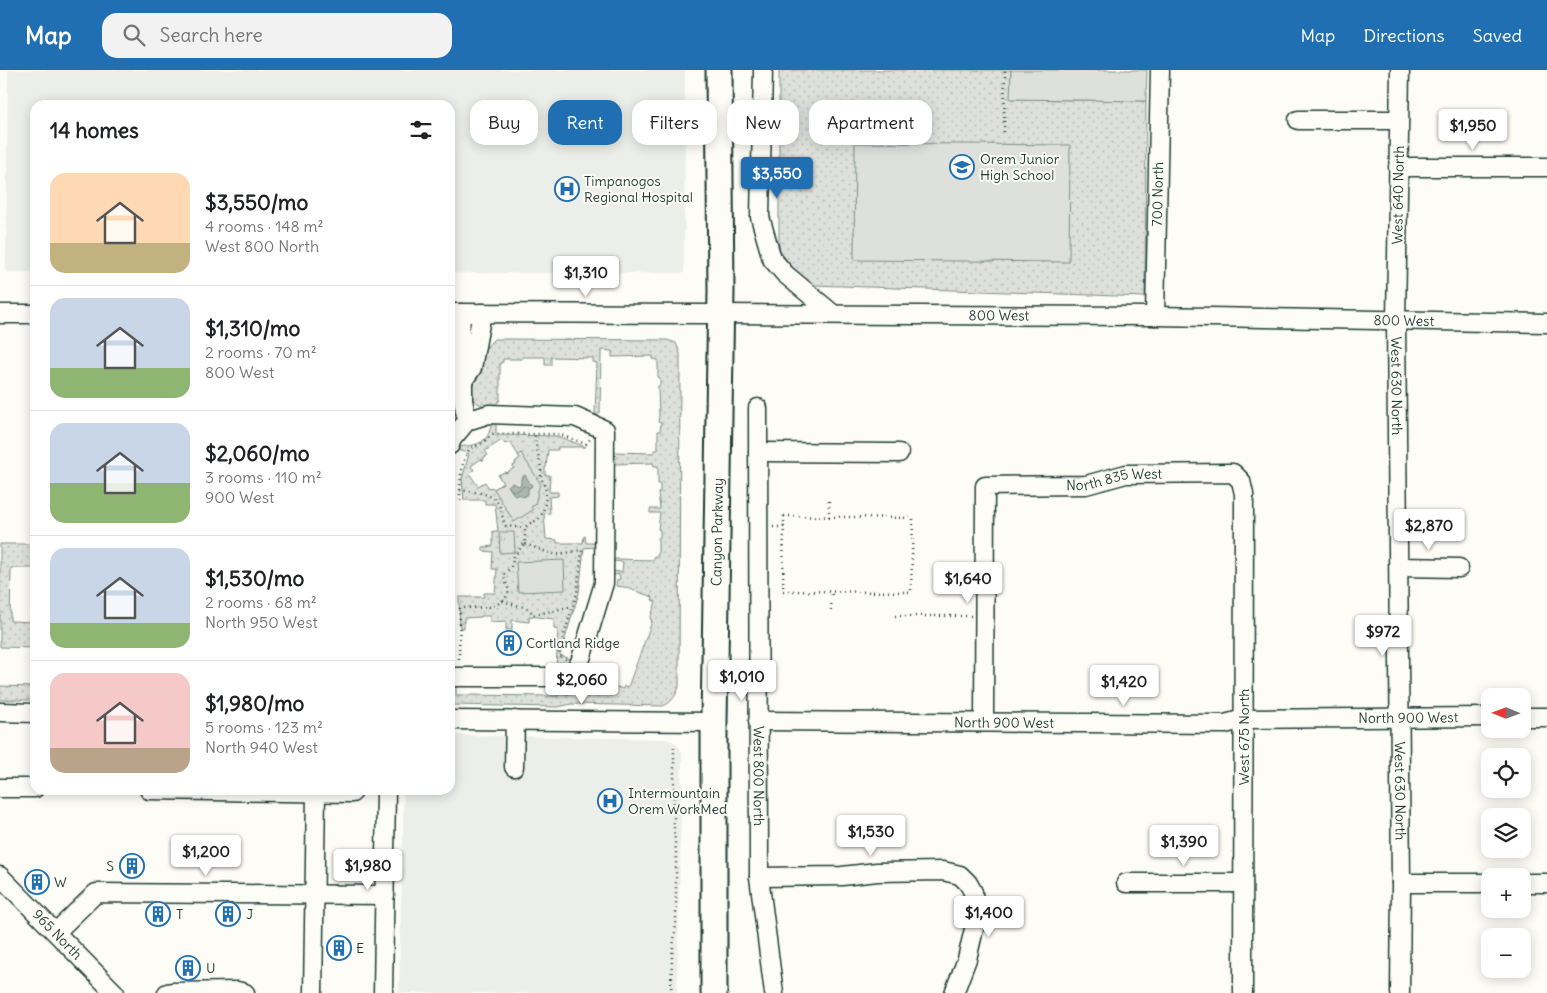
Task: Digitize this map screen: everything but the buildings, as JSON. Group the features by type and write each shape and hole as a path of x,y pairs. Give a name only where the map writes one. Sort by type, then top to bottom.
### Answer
{"highway":[{"name":"Canyon Parkway","path":"714,993 714,722 721,315 719,70"}],"street":[{"path":"763,70 760,217 772,259 785,274 833,314"},
{"name":"700 North","path":"1155,316 1160,70"},
{"name":"West 640 North","path":"1396,320 1400,70"},
{"path":"1298,120 1398,120"},
{"path":"1398,167 1547,167"},
{"name":"800 West","path":"456,313 1155,316 1547,323"},
{"path":"456,313 459,368 463,381 463,400 467,421"},
{"path":"463,381 472,368 482,313"},
{"path":"0,314 30,314"},
{"name":"West 630 North","path":"1396,320 1401,883 1400,993"},
{"name":"West 800 North","path":"758,408 759,877 774,993"},
{"path":"455,435 467,421 489,414 575,417 605,430 604,583 580,662 573,674 557,677 455,677"},
{"path":"758,452 899,453"},
{"name":"North 835 West","path":"984,722 985,486 1086,484 1126,474 1233,473 1240,481"},
{"name":"West 675 North","path":"1240,481 1244,494 1243,993"},
{"path":"1399,567 1459,568"},
{"path":"0,712 30,713"},
{"name":"North 900 West","path":"758,721 1225,724 1244,719 1481,717"},
{"path":"1531,717 1547,717"},
{"path":"455,720 714,722"},
{"path":"514,767 515,720"},
{"path":"0,788 30,788"},
{"path":"313,993 316,795"},
{"path":"384,993 386,795"},
{"path":"759,877 842,876 877,872 943,871 960,875 973,892 974,929 969,952 954,993"},
{"name":"965 North","path":"0,876 115,993"},
{"path":"1126,883 1243,883"},
{"path":"1401,883 1481,883"},
{"path":"1531,883 1547,883"},
{"path":"56,932 96,893 384,896"},
{"path":"167,993 238,991 245,993"}],"path":[{"path":"1004,132 1005,70"},
{"path":"460,500 461,478 468,451 484,442 488,436 494,434 558,434 586,444 591,438"},
{"path":"459,659 460,608 493,607 508,595 509,590 504,578 505,574 511,567 514,556 525,544 525,528 529,522 535,521 541,516 546,500 545,485 542,480 538,449 534,440 535,434"},
{"path":"460,490 492,496 498,502 506,526 525,528"},
{"path":"829,498 829,517"},
{"path":"784,516 913,518 911,592 832,591 783,591 784,516"},
{"path":"525,544 554,554 582,550 577,593 559,651 559,656 572,661"},
{"path":"831,610 832,591"},
{"path":"503,600 508,603 526,606 534,615 573,606"},
{"path":"895,616 974,616"},
{"path":"671,993 672,955 676,925 674,747"}],"shaded area":[{"name":"Timpanogos Regional Hospital","path":"8,70 685,70 685,100 632,100 632,145 685,145 684,273 455,273 455,100 30,100 30,272 6,272"},
{"path":"455,735 666,739 676,743 682,752 677,993 399,993 404,795 455,795"}],"green space":[{"name":"Orem Junior High School","path":"779,70 1011,70 1011,99 1146,101 1145,297 814,285 794,269 779,248 779,145 799,145 799,100 779,100"},
{"path":"1011,70 1147,70 1146,101 1010,99"},
{"path":"855,145 1070,145 1069,262 854,260"},
{"path":"494,339 667,340 676,343 680,353 679,687 673,699 666,705 571,704 558,707 455,705 455,685 456,695 558,696 559,685 562,684 566,695 587,685 581,676 584,674 594,676 593,679 623,689 624,686 628,687 650,627 652,620 650,619 656,602 652,600 653,597 616,586 617,580 620,579 619,574 611,576 611,571 622,572 623,562 613,561 613,559 654,560 654,556 658,556 660,513 650,513 650,509 660,509 658,466 654,466 653,463 614,464 613,452 654,453 654,450 658,450 658,431 660,431 661,423 658,422 658,386 660,385 660,378 658,377 658,360 653,359 653,356 612,357 612,351 601,350 600,413 597,415 595,414 597,363 593,362 593,358 551,357 551,365 545,365 545,357 503,359 503,362 500,363 500,400 492,406 478,403 471,396 470,388 480,371 486,348"},
{"path":"496,421 496,435 557,436 586,447 558,447 558,450 548,450 545,467 545,475 550,475 549,492 558,492 558,496 549,497 550,513 544,514 546,539 557,540 557,543 583,543 585,536 586,543 595,543 595,547 584,548 579,593 560,655 573,660 564,668 556,670 558,630 554,629 554,619 529,616 529,622 512,620 512,630 506,630 506,621 490,622 490,616 481,616 464,618 464,628 460,628 459,597 484,597 484,593 495,593 497,569 492,569 493,552 483,551 483,547 493,546 493,531 498,531 495,504 485,504 485,500 464,500 462,479 469,454 455,449 478,444 488,436","holes":["502,440 505,444 510,442 520,458 515,462 514,468 498,475 503,483 494,489 492,487 489,488 485,482 478,486 469,473 474,470 471,466 481,459 484,460 483,458 488,455 485,451"]},
{"path":"521,453 540,483 535,505 531,507 533,510 514,522 494,489 503,483 498,475 514,468 515,462 520,458 518,455"},
{"path":"499,532 514,532 515,552 500,553"},
{"path":"0,544 30,544 30,568 11,568 10,621 30,622 30,648 0,647"},
{"path":"564,560 565,590 518,592 516,562"},
{"path":"0,686 30,687 30,700 0,700"}],"water":[{"path":"525,475 532,486 528,489 528,494 523,497 519,494 515,496 508,486 512,483 519,486 521,478"}],"place":[{"name":"Orem Junior High School","path":"962,167"},
{"name":"Timpanogos Regional Hospital","path":"567,189"},
{"name":"Cortland Ridge","path":"509,643"},
{"name":"Intermountain Orem WorkMed","path":"610,801"},
{"name":"S","path":"132,866"},
{"name":"W","path":"37,882"},
{"name":"T","path":"158,914"},
{"name":"J","path":"228,914"},
{"name":"E","path":"339,948"},
{"name":"U","path":"188,968"}]}
